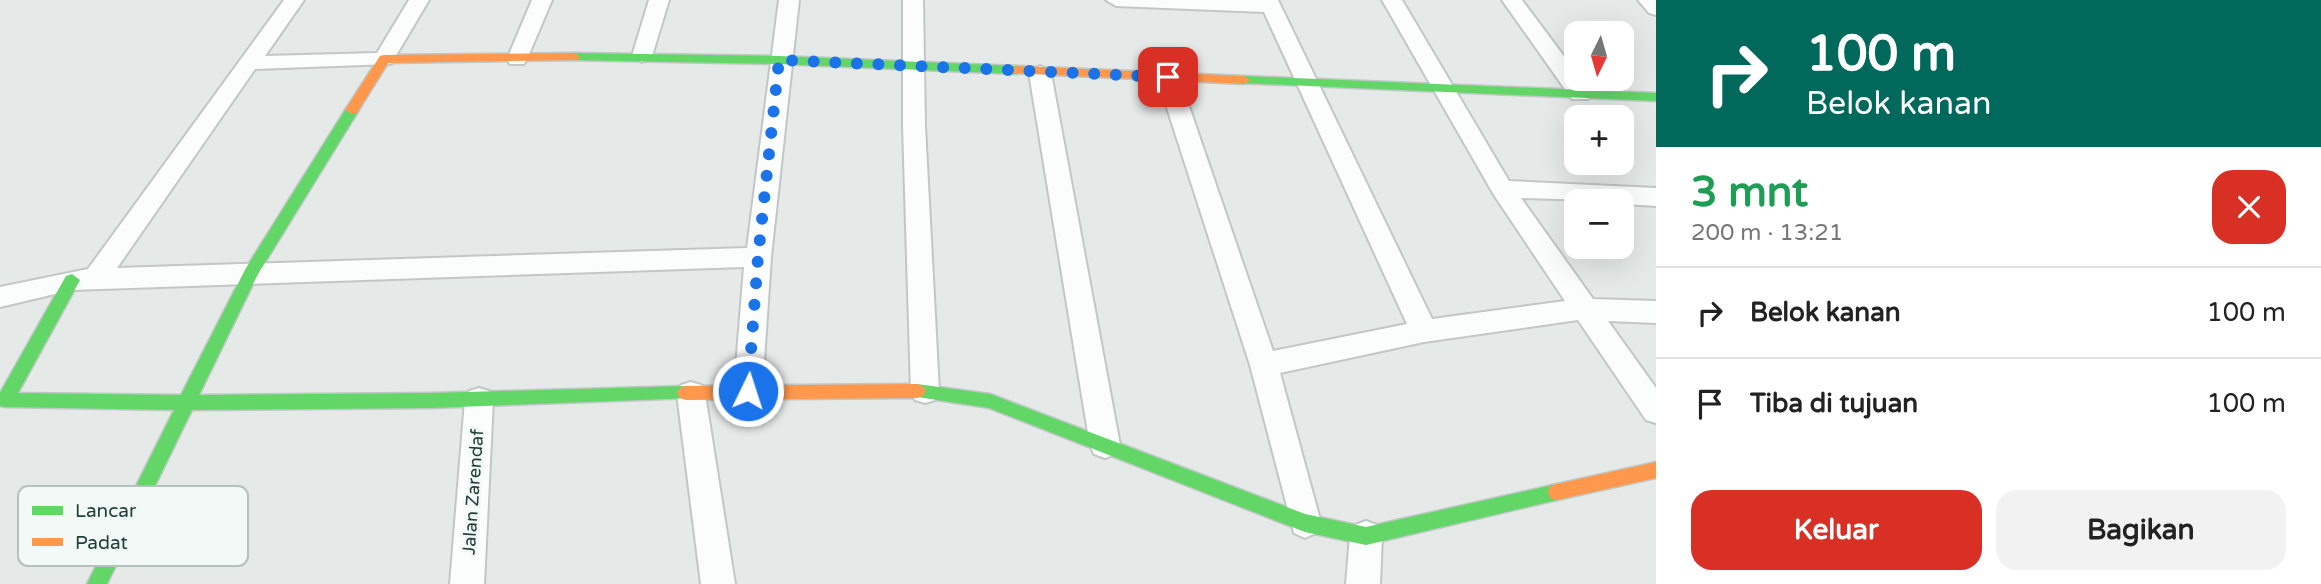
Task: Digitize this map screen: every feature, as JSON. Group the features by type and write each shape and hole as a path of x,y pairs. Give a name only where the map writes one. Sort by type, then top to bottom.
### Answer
{"street":[{"path":"3,403 83,280 294,0"},
{"path":"144,486 251,272 419,0"},
{"path":"517,59 542,0"},
{"path":"642,56 659,0"},
{"path":"748,391 758,257 779,60 789,0"},
{"path":"913,0 925,391"},
{"path":"1116,0 1269,3 1424,331"},
{"path":"1392,0 1502,189 1656,411"},
{"path":"1512,0 1580,94"},
{"path":"1648,0 1656,9"},
{"path":"247,63 642,56 1656,97"},
{"path":"1040,73 1105,445"},
{"path":"1168,77 1264,365 1305,523"},
{"path":"1502,189 1656,197"},
{"path":"6,293 83,280 251,272 758,257"},
{"path":"1264,365 1424,331 1584,309 1656,312"},
{"path":"3,403 479,400 748,391 925,391 990,401 1305,523 1366,536 1656,470"},
{"path":"691,394 718,584"},
{"name":"Jalan Zarendaf","path":"467,584 479,400"},
{"path":"1363,584 1366,536"},
{"path":"97,584 106,566"}],"traffic: fast":[{"path":"574,57 779,60 1017,70"},
{"path":"1244,80 1656,97"},
{"path":"145,486 251,272 352,110"},
{"path":"72,280 5,400 346,402 686,393"},
{"path":"917,391 990,401 1305,523 1366,536 1557,492"},
{"path":"97,584 106,566"}],"traffic: slow":[{"path":"352,110 384,59 574,57"},
{"path":"1017,70 1244,80"},
{"path":"686,393 917,391"},
{"path":"1557,492 1656,470"}],"route":[{"path":"748,391 758,257 779,60 1168,77"}]}
